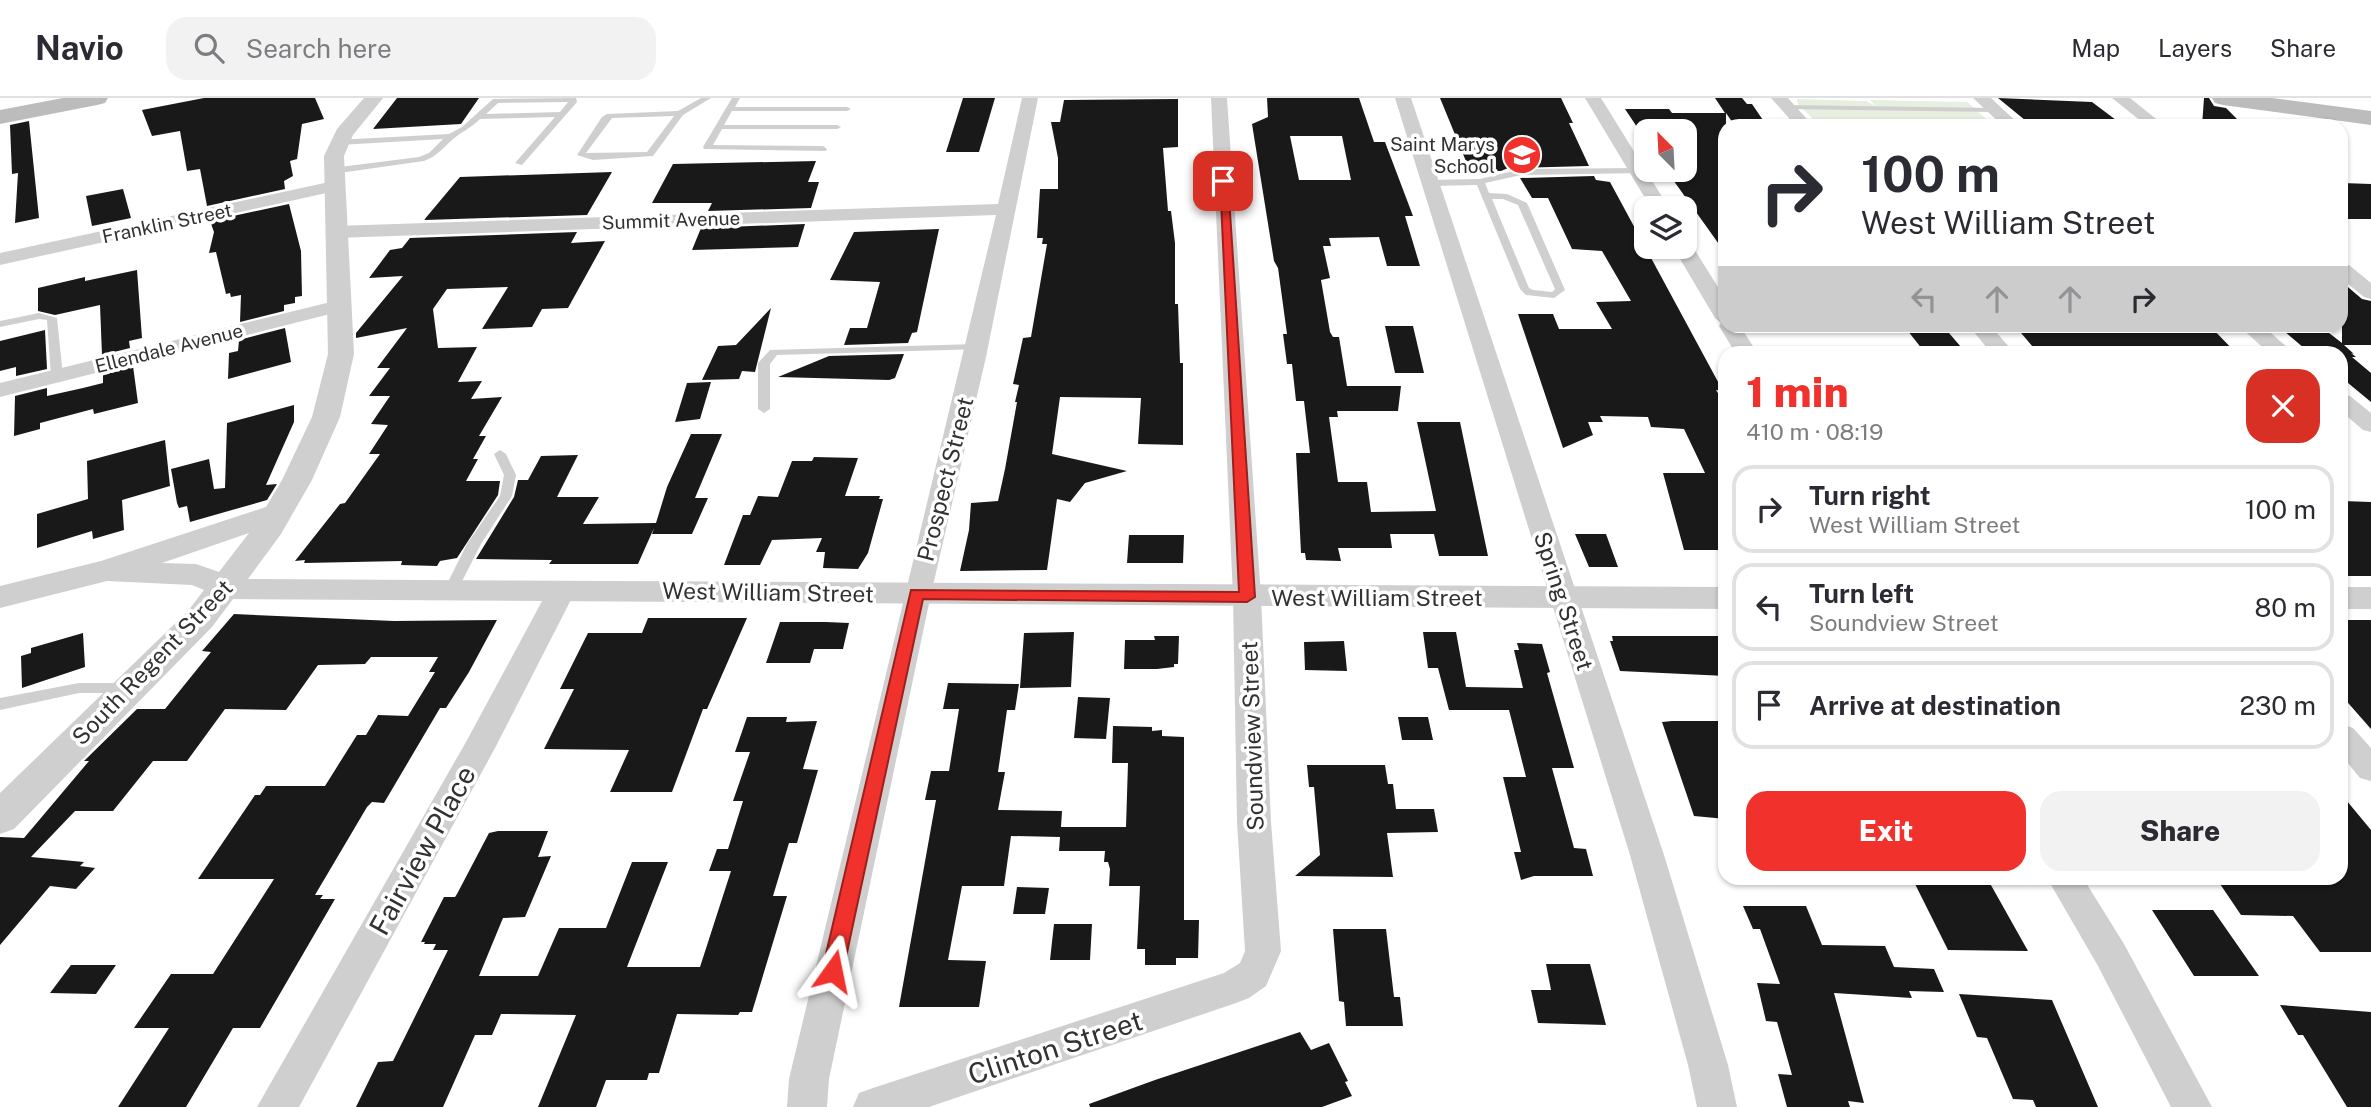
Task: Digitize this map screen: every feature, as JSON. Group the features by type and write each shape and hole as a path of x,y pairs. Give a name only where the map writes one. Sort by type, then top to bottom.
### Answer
{"main road":[{"path":"0,117 71,100 97,98"},
{"path":"2223,98 2369,118"},
{"path":"2334,98 2369,118"}],"street":[{"name":"South Regent Street","path":"0,818 200,619 265,534 297,480 326,418 341,354 334,156 339,142 374,98"},
{"name":"Prospect Street","path":"807,1107 809,1079 917,594 977,347 1030,98"},
{"name":"Soundview Street","path":"1219,98 1247,597 1254,822 1263,951 1253,974 1236,986"},
{"name":"Spring Street","path":"1403,98 1647,855 1708,1065 1717,1107"},
{"path":"1593,98 1634,165"},
{"path":"1981,98 2005,119"},
{"path":"2120,98 2148,119"},
{"path":"1783,103 1798,119"},
{"name":"Franklin Street","path":"0,259 333,179"},
{"name":"Summit Avenue","path":"335,232 1007,209"},
{"path":"1690,259 1718,305"},
{"path":"2348,275 2371,293"},
{"name":"Ellendale Avenue","path":"0,390 339,306"},
{"path":"2258,333 2274,346"},
{"path":"2348,406 2371,425"},
{"name":"West William Street","path":"0,597 107,570 275,514"},
{"name":"West William Street","path":"107,570 196,575 227,587 246,590 1718,598"},
{"name":"Fairview Place","path":"277,1107 479,748 562,590"},
{"path":"2348,598 2371,598"},
{"path":"2348,743 2371,769"},
{"path":"2068,885 2111,955 2192,1107"},
{"name":"Clinton Street","path":"873,1107 1236,986"}],"lane":[{"path":"680,113 610,116 581,155 593,157 650,154 680,113 706,98"},
{"path":"736,98 707,147 823,149"},
{"path":"333,179 432,155 451,136 480,117 496,101 574,100 519,163"},
{"path":"1783,103 1994,110"},
{"path":"729,109 847,108"},
{"path":"480,117 562,114"},
{"path":"717,127 837,127"},
{"path":"339,142 451,136"},
{"path":"1430,183 1480,182 1521,172 1634,171"},
{"path":"1480,182 1525,289 1530,293 1554,295 1560,290 1521,203 1504,196 1486,196"},
{"path":"0,324 39,316 52,318 57,376"},
{"path":"764,409 764,363 774,352 977,347"},
{"path":"451,590 474,544 506,496 510,475 500,454"},
{"path":"0,704 79,688 131,688"}],"green space":[{"path":"1797,99 1866,101 1876,106 1870,100 1967,102 1986,119 1813,119 1798,104"}],"building":[{"path":"204,98 315,98 324,119 302,124 297,159 290,161 293,176 284,181 285,189 207,206 200,169 187,171 180,131 152,136 142,110"},
{"path":"397,98 479,98 461,124 373,129"},
{"path":"963,98 995,98 979,152 946,152"},
{"path":"1267,98 1359,98 1374,142 1385,142 1413,216 1405,216 1420,266 1387,266 1379,237 1329,238 1331,246 1323,246 1330,278 1321,280 1330,332 1333,337 1339,337 1347,386 1401,386 1398,411 1337,411 1338,417 1329,417 1338,482 1367,482 1371,512 1436,511 1417,422 1460,422 1488,556 1439,556 1434,534 1390,534 1392,548 1338,548 1341,561 1306,560 1305,553 1301,553 1296,453 1310,453 1304,401 1296,401 1292,364 1287,364 1283,334 1287,334 1278,268 1274,261 1252,124 1268,117","holes":["1290,136 1342,136 1351,180 1299,180"]},
{"path":"1440,98 1561,98 1573,123 1569,123 1589,166 1513,166 1501,171 1470,171"},
{"path":"1715,98 1742,98 1747,104 1752,104 1762,119 1730,119 1726,113 1726,119 1718,119 1718,243 1697,213 1697,196 1685,196 1675,182 1698,182 1698,119 1634,119 1634,122 1625,109 1669,109 1672,113 1725,113"},
{"path":"1998,98 2092,102 2115,119 2024,119"},
{"path":"2204,98 2209,98 2214,106 2226,108 2237,119 2202,119"},
{"path":"1178,99 1178,147 1163,148 1168,211 1171,211 1175,243 1175,304 1178,304 1180,363 1183,363 1183,445 1138,444 1141,398 1060,397 1052,454 1127,471 1085,483 1070,502 1057,499 1047,570 960,571 969,530 971,503 998,501 1005,469 1019,385 1013,384 1023,338 1031,337 1047,244 1042,244 1043,238 1037,238 1040,189 1058,189 1058,158 1051,122 1060,122 1064,100"},
{"path":"29,121 39,218 15,223 18,173 12,174 10,125"},
{"path":"816,161 808,182 819,182 811,208 708,211 712,203 652,203 673,164"},
{"path":"612,172 587,215 424,220 460,177"},
{"path":"1594,176 1596,180 1610,182 1634,226 1634,259 1652,259 1718,382 1718,550 1684,550 1663,473 1705,473 1684,429 1651,427 1648,417 1600,416 1603,422 1588,422 1593,435 1563,448 1518,314 1553,314 1559,329 1612,329 1596,302 1631,301 1602,251 1572,249 1548,198 1532,198 1520,178"},
{"path":"2348,183 2371,184 2371,219 2348,219"},
{"path":"123,189 131,218 92,226 86,196"},
{"path":"289,204 301,251 302,296 295,297 295,303 284,305 284,311 240,322 241,295 231,297 230,293 226,294 216,252 209,253 214,232 210,221"},
{"path":"805,224 798,247 692,250 701,228"},
{"path":"939,229 917,332 912,333 908,343 844,345 850,328 867,328 880,282 830,280 854,232"},
{"path":"577,232 571,243 605,241 568,308 542,309 532,327 482,329 508,287 447,289 433,309 438,348 477,347 458,382 482,381 471,399 502,397 479,436 486,436 473,459 478,459 466,481 500,481 498,495 457,558 440,561 437,566 401,565 402,561 295,561 340,504 345,503 380,454 369,454 388,425 371,424 390,396 369,396 390,368 377,368 407,328 356,338 356,333 403,276 369,278 390,250 402,248 410,238"},
{"path":"137,270 142,338 129,341 130,348 102,355 100,305 55,315 38,311 38,288 85,277 85,281"},
{"path":"2348,287 2362,299 2371,301 2371,345 2302,346 2286,333 2329,333 2342,343 2342,333 2348,333"},
{"path":"771,308 755,372 742,371 739,379 702,380 718,346 736,345"},
{"path":"1385,326 1413,326 1424,373 1395,373"},
{"path":"285,328 291,362 228,379 229,353 238,351 239,340"},
{"path":"45,330 47,369 16,376 16,367 0,371 0,341"},
{"path":"1910,333 1949,333 1960,346 1920,346"},
{"path":"2021,333 2217,333 2229,346 2032,346"},
{"path":"2348,349 2356,357 2352,357 2371,373 2371,402 2348,383"},
{"path":"904,354 895,378 889,380 778,377 829,356"},
{"path":"133,366 138,403 94,414 93,409 40,423 40,429 14,436 15,396 47,388 47,396 103,383 103,374"},
{"path":"711,382 700,419 675,422 687,383"},
{"path":"294,405 294,422 266,485 277,484 267,500 190,522 187,506 179,508 177,503 171,469 209,459 214,489 225,488 227,423"},
{"path":"691,434 722,434 695,498 708,498 692,534 652,534 654,528 638,564 549,564 552,560 476,559 514,497 518,480 528,480 541,456 578,455 557,497 599,497 583,524 656,523 667,487"},
{"path":"165,440 170,486 122,500 124,530 93,539 92,531 37,548 37,514 88,499 87,461"},
{"path":"814,457 858,458 845,496 880,496 879,499 883,499 868,553 858,569 823,568 825,552 816,552 822,538 772,540 760,565 724,565 743,515 750,515 758,496 778,497 792,461 812,461"},
{"path":"2348,501 2371,502 2371,576 2348,576"},
{"path":"1575,534 1606,534 1618,567 1589,567"},
{"path":"1129,535 1184,535 1183,563 1127,563"},
{"path":"234,614 394,621 497,620 469,672 446,708 440,708 384,803 372,802 367,807 315,895 323,895 320,899 335,899 260,1028 233,1028 186,1107 118,1107 169,1028 134,1028 171,974 213,974 274,879 198,879 255,795 260,795 266,786 325,786 357,735 366,735 378,715 408,716 435,672 429,672 438,657 371,657 365,664 318,665 286,710 225,709 187,761 153,761 113,811 75,811 31,857 84,862 80,866 95,868 76,889 50,886 0,945 0,837 24,838 89,761 84,761 137,709 165,709 211,652 202,651"},
{"path":"648,618 747,618 707,709 703,709 672,792 610,792 629,750 544,749 574,689 560,689 588,633 642,633"},
{"path":"2348,620 2371,620 2371,729 2348,703"},
{"path":"780,622 849,623 843,649 814,649 810,663 766,663"},
{"path":"1074,632 1071,687 1020,688 1024,633"},
{"path":"1423,632 1456,632 1466,687 1523,688 1514,650 1519,650 1517,643 1542,644 1550,672 1547,673 1574,768 1552,768 1574,848 1586,849 1593,876 1534,876 1521,880 1514,852 1521,852 1503,777 1526,777 1509,710 1449,710 1438,668 1428,668"},
{"path":"83,633 85,667 22,688 21,656 31,653 31,648"},
{"path":"1154,636 1179,636 1178,664 1157,669 1124,669 1125,640 1155,640"},
{"path":"1612,636 1718,636 1718,676 1620,671 1610,641 1613,641"},
{"path":"1344,641 1347,671 1305,670 1304,642"},
{"path":"948,683 1019,684 1015,710 1007,710 998,772 1005,772 998,810 1062,811 1061,827 1126,827 1128,763 1112,763 1113,726 1152,727 1152,731 1162,730 1162,736 1184,737 1184,920 1199,920 1198,958 1176,958 1176,965 1145,965 1145,949 1137,949 1140,886 1109,886 1110,869 1108,862 1104,862 1105,851 1059,851 1060,837 1011,836 1004,886 962,886 948,960 986,961 979,1007 899,1007 936,800 925,800 931,771 949,771 959,709 943,709"},
{"path":"1078,697 1110,698 1106,739 1074,738"},
{"path":"747,717 787,717 786,722 817,721 803,769 818,770 797,843 789,843 773,896 787,896 752,1012 740,1012 738,1015 677,1014 659,1073 649,1073 647,1080 606,1080 596,1107 538,1107 576,1015 501,1014 492,1035 475,1035 443,1107 356,1107 378,1062 393,1061 448,950 433,950 436,944 421,942 444,897 455,897 457,894 489,833 548,831 538,857 551,856 525,917 503,918 479,976 538,976 559,928 606,928 632,862 668,862 627,967 700,967 731,871 709,871 717,849 728,849 743,801 733,801 750,752 735,752"},
{"path":"1398,717 1428,717 1433,740 1402,740"},
{"path":"1718,721 1718,818 1694,816 1662,722"},
{"path":"1307,765 1385,765 1388,784 1393,784 1396,809 1434,809 1438,832 1387,833 1393,877 1295,876 1320,855 1314,787 1309,787"},
{"path":"2348,802 2371,830 2371,952 2320,952 2293,916 2241,915 2221,885 2348,885"},
{"path":"1916,885 1991,885 2028,951 1948,950"},
{"path":"1017,887 1049,888 1045,914 1013,914"},
{"path":"1743,906 1806,906 1822,945 1885,946 1894,967 1934,969 1944,992 1909,991 1912,998 1834,993 1864,1103 1848,1101 1850,1107 1787,1107 1778,1074 1792,1075 1777,1022 1766,1021 1757,983 1780,984 1760,929 1753,929"},
{"path":"2152,910 2213,910 2259,976 2194,976"},
{"path":"1054,924 1092,924 1090,960 1050,960"},
{"path":"1333,929 1386,929 1394,997 1400,997 1403,1026 1346,1026 1344,1002 1339,1001"},
{"path":"1546,964 1590,964 1606,1025 1538,1023 1531,990 1551,990"},
{"path":"71,965 116,965 96,994 50,993"},
{"path":"1959,994 2052,1000 2098,1107 2036,1107 2033,1100 2013,1099 1987,1038 1977,1037"},
{"path":"2280,1005 2371,1012 2371,1107 2347,1107 2303,1035 2298,1035"},
{"path":"1300,1032 1311,1050 1329,1043 1348,1081 1345,1082 1352,1096 1322,1107 1090,1107 1089,1104 1155,1080"}],"place":[{"name":"Saint Marys School","path":"1522,155"}],"route":[{"path":"833,971 917,594 1247,597 1223,181"}]}
